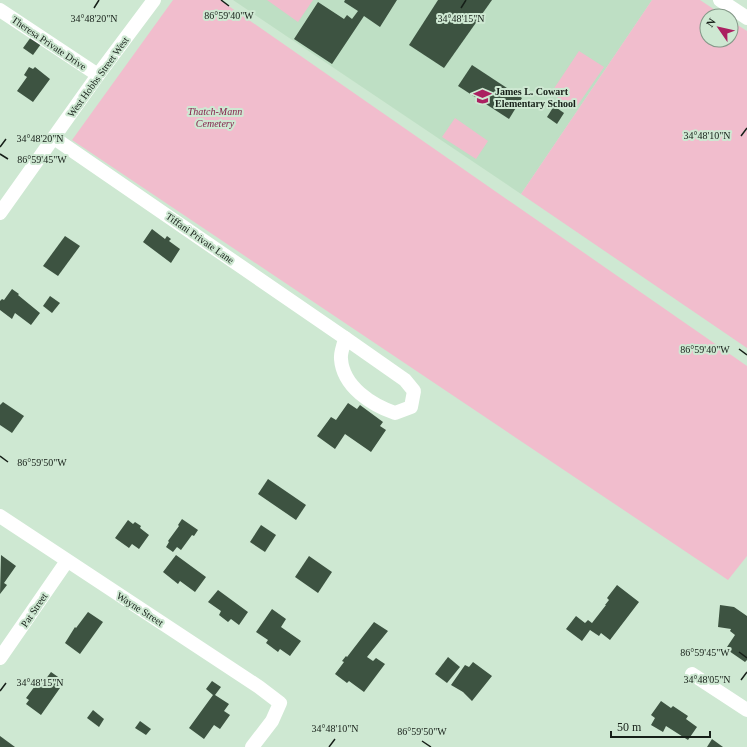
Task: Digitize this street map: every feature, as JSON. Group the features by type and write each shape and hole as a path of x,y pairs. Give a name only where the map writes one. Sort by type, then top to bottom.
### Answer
{"street":[{"name":"West Hobbs Street West","path":"0,213 154,0"},
{"path":"720,0 747,18"},
{"name":"Theresa Private Drive","path":"0,10 98,76"},
{"name":"Tiffani Private Lane","path":"54,138 345,338 405,380 414,391 411,407 395,414 378,407 353,388 344,374 341,358 345,338"},
{"name":"Wayne Street","path":"0,516 252,682 280,703 272,721 252,747"},
{"name":"Pat Street","path":"0,658 68,561"},
{"path":"692,674 747,710"}],"shaded area":[{"name":"James L. Cowart Elementary School","path":"233,0 652,0 521,194"}],"green space":[{"name":"Thatch-Mann Cemetery","path":"173,0 220,0 747,366 747,556 728,580 72,140"},
{"path":"267,0 313,0 298,22"},
{"path":"652,0 700,0 712,8 699,8 699,48 739,48 739,26 747,31 747,348 521,194"},
{"path":"579,51 604,67 575,109 551,93"},
{"path":"455,118 488,141 476,159 442,137"}],"building":[{"path":"345,0 397,0 380,27 364,16 332,64 294,39 318,2 344,19 347,15 352,19 358,11 344,2"},
{"path":"438,0 492,0 444,68 409,45"},
{"path":"31,37 41,44 33,55 23,48"},
{"path":"472,65 522,98 509,119 458,86"},
{"path":"29,67 33,69 35,67 50,79 33,102 17,91 27,77 24,75"},
{"path":"554,106 564,113 557,124 547,117"},
{"path":"152,229 165,239 167,236 171,239 169,241 180,249 171,263 143,242"},
{"path":"65,236 80,246 58,276 43,266"},
{"path":"12,289 40,313 31,325 15,313 12,319 0,310 0,301 2,299 4,300"},
{"path":"50,296 60,303 52,313 43,306"},
{"path":"3,402 24,416 12,433 0,425 0,405"},
{"path":"348,403 357,409 360,405 383,422 380,426 386,430 371,452 345,434 335,449 317,436 331,417 336,420"},
{"path":"268,479 306,505 296,520 258,494"},
{"path":"182,519 198,530 194,536 192,535 181,550 177,547 173,552 166,547 169,542 168,541 179,526 178,525"},
{"path":"128,520 133,524 135,522 141,526 140,528 149,535 139,549 132,544 129,548 115,538"},
{"path":"261,525 276,535 265,552 250,542"},
{"path":"1,555 16,566 4,583 7,585 0,594"},
{"path":"176,555 206,577 195,592 180,581 178,584 163,572"},
{"path":"309,556 332,572 318,593 295,577"},
{"path":"617,585 639,602 610,640 601,633 599,636 590,630 582,641 566,629 576,616 585,623 588,620 592,623 606,605 609,600 607,598"},
{"path":"218,590 248,612 239,625 231,619 228,622 219,615 221,611 208,602"},
{"path":"720,605 734,607 747,616 747,660 745,662 729,651 731,650 727,647 735,635 730,631 731,629 718,627"},
{"path":"272,609 286,619 281,627 301,641 290,656 280,649 278,652 266,643 268,640 256,632"},
{"path":"88,612 103,622 80,654 65,643 75,627 76,628"},
{"path":"374,622 388,631 367,657 373,661 376,658 385,664 364,692 349,681 347,683 335,674 344,662 342,661 346,656 347,657"},
{"path":"448,657 460,667 447,683 435,674"},
{"path":"473,662 492,676 472,701 463,692 451,685 465,665 469,667"},
{"path":"51,672 61,679 57,685 60,688 41,715 26,704 29,700 26,698 35,686 37,688 40,683 42,684"},
{"path":"212,681 221,687 215,695 229,704 224,711 230,715 220,729 214,725 204,739 189,728 213,695 206,689"},
{"path":"661,701 671,708 673,706 688,716 686,719 697,727 688,740 666,726 663,732 651,725 655,718 651,715"},
{"path":"93,710 104,719 99,727 87,718"},
{"path":"140,721 151,729 146,735 135,728"},
{"path":"0,736 15,747 0,747"},
{"path":"712,739 723,747 707,747"}],"place":[{"name":"James L. Cowart Elementary School","path":"482,97"}]}
